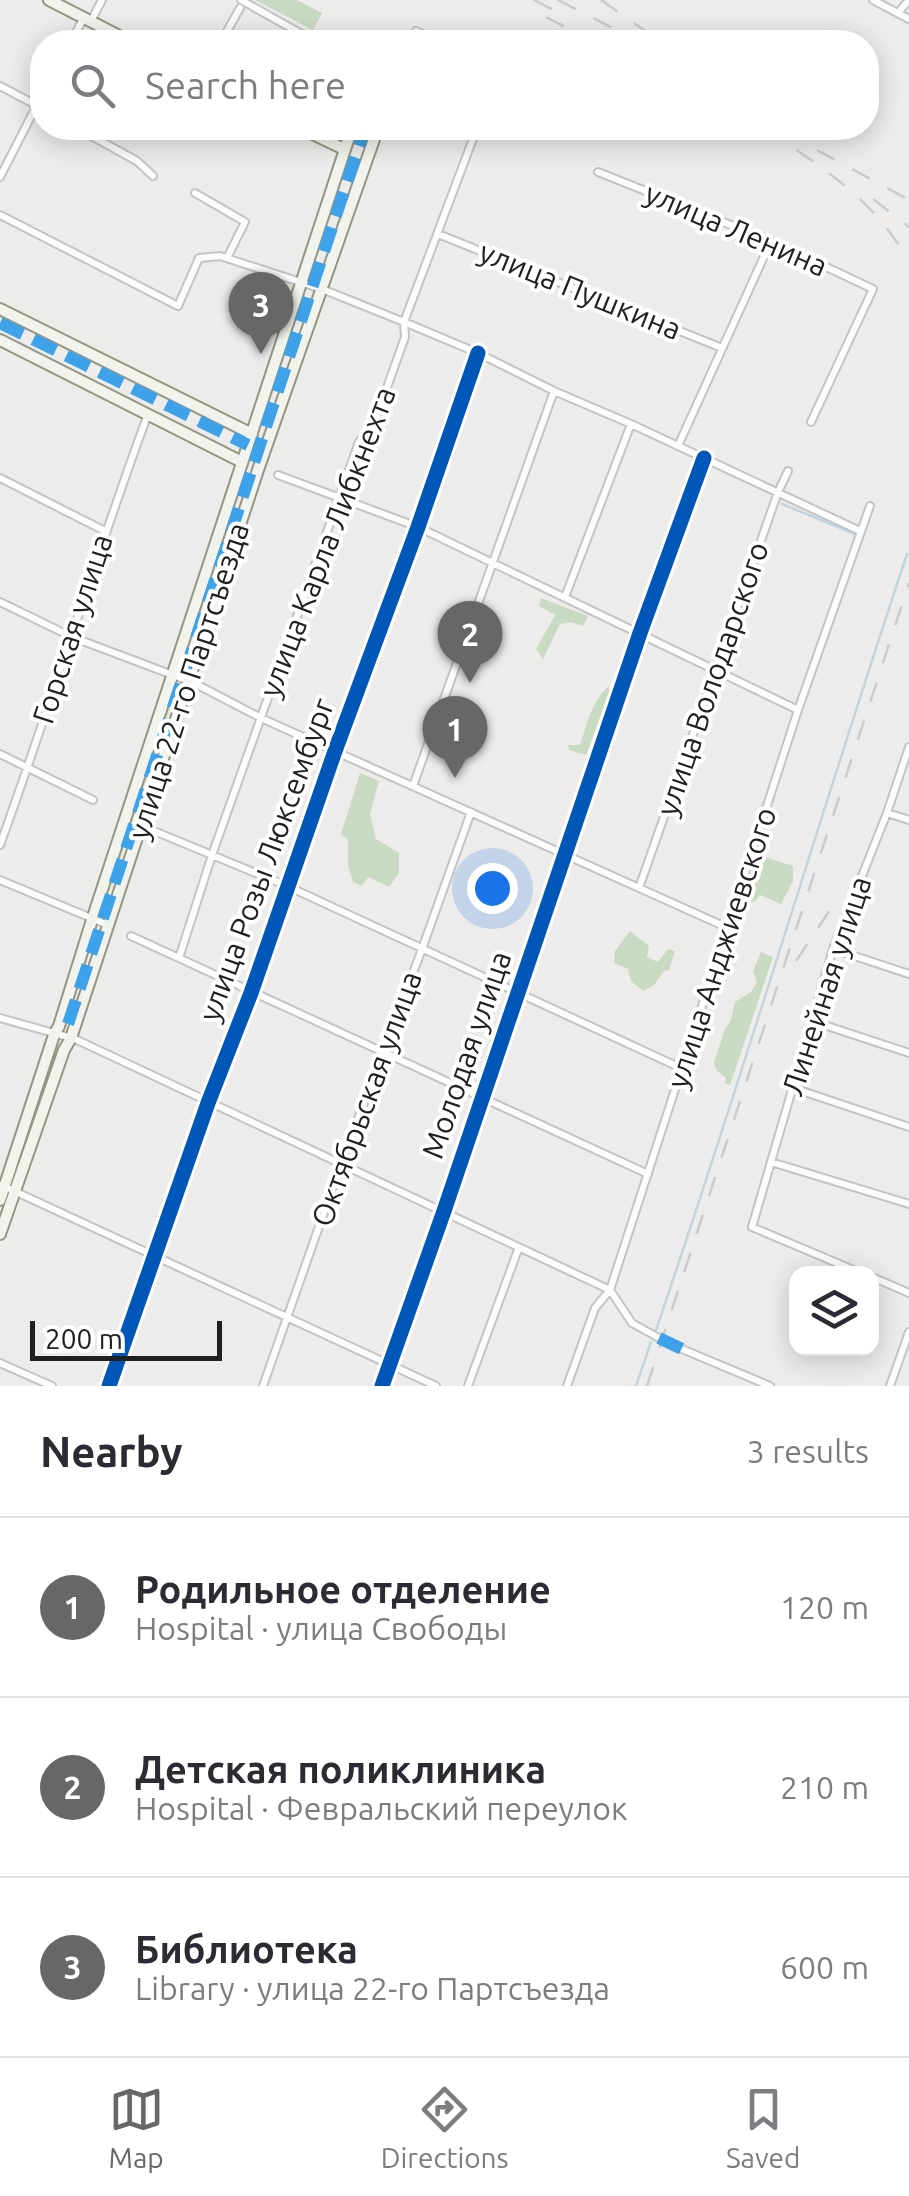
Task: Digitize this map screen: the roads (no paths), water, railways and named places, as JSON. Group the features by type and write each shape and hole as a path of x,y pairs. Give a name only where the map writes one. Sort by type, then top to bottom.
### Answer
{"main road":[{"path":"48,0 107,30"},
{"path":"325,140 344,149"},
{"name":"улица 22-го Партсъезда","path":"0,1234 6,1187 54,1035 347,140"},
{"name":"улица 22-го Партсъезда","path":"0,1200 71,1038 259,467 374,140"},
{"path":"2,310 252,434"},
{"path":"0,340 242,462"}],"street":[{"path":"80,30 102,0"},
{"path":"873,0 909,19"},
{"path":"898,14 909,0"},
{"path":"228,30 240,4 292,30"},
{"path":"0,86 30,101"},
{"path":"0,177 30,124"},
{"path":"99,140 137,161 154,176"},
{"name":"улица Карла Либкнехта","path":"179,958 212,854 359,442 375,421 405,337 404,322 473,140"},
{"name":"улица Ленина","path":"598,172 771,241 873,289 811,422"},
{"path":"195,193 245,222 227,258"},
{"path":"0,215 178,306 199,258 220,256 322,288 478,353 554,392 860,531"},
{"name":"улица Пушкина","path":"438,234 722,348"},
{"path":"678,446 771,241"},
{"name":"улица Розы Люксембург","path":"108,1386 478,353"},
{"path":"413,786 554,392"},
{"name":"Горская улица","path":"0,845 148,413"},
{"path":"565,597 631,424"},
{"name":"Молодая улица","path":"382,1386 640,632 704,458"},
{"name":"улица Володарского","path":"639,888 788,471"},
{"path":"278,476 418,527 798,710"},
{"path":"0,478 105,531"},
{"name":"улица Анджиевского","path":"567,1386 595,1308 610,1290 798,710 870,506"},
{"path":"0,602 72,637 190,682 261,718 728,928"},
{"name":"Линейная улица","path":"844,1266 752,1227 833,949 909,747"},
{"path":"0,754 93,800"},
{"name":"Октябрьская улица","path":"263,1386 471,812"},
{"path":"887,812 909,820"},
{"path":"141,825 287,886 683,1069"},
{"path":"0,880 109,926"},
{"path":"132,936 648,1174"},
{"path":"833,949 909,974"},
{"path":"0,1018 71,1038 520,1246 610,1290 632,1323 659,1338"},
{"path":"812,1021 909,1053"},
{"path":"793,1088 909,1127"},
{"path":"771,1162 909,1204"},
{"path":"6,1187 436,1386"},
{"path":"468,1386 520,1246"},
{"path":"879,1280 909,1293"},
{"path":"890,1386 909,1332"},
{"path":"682,1348 770,1386"},
{"path":"0,1363 52,1386"}],"waterway":[{"path":"782,504 855,534"},
{"path":"656,1330 907,554"},
{"path":"636,1386 651,1342"}],"railway":[{"path":"534,0 567,17"},
{"path":"558,0 617,30"},
{"path":"601,0 644,30"},
{"path":"546,17 571,30"},
{"path":"781,140 858,197 909,260"},
{"path":"817,150 909,200"},
{"path":"873,199 909,227"},
{"path":"647,1386 909,583"},
{"path":"796,961 830,910"}],"place":[{"name":"Библиотека","path":"261,354"},
{"name":"Детская поликлиника","path":"470,683"},
{"name":"Родильное отделение","path":"455,778"}]}
